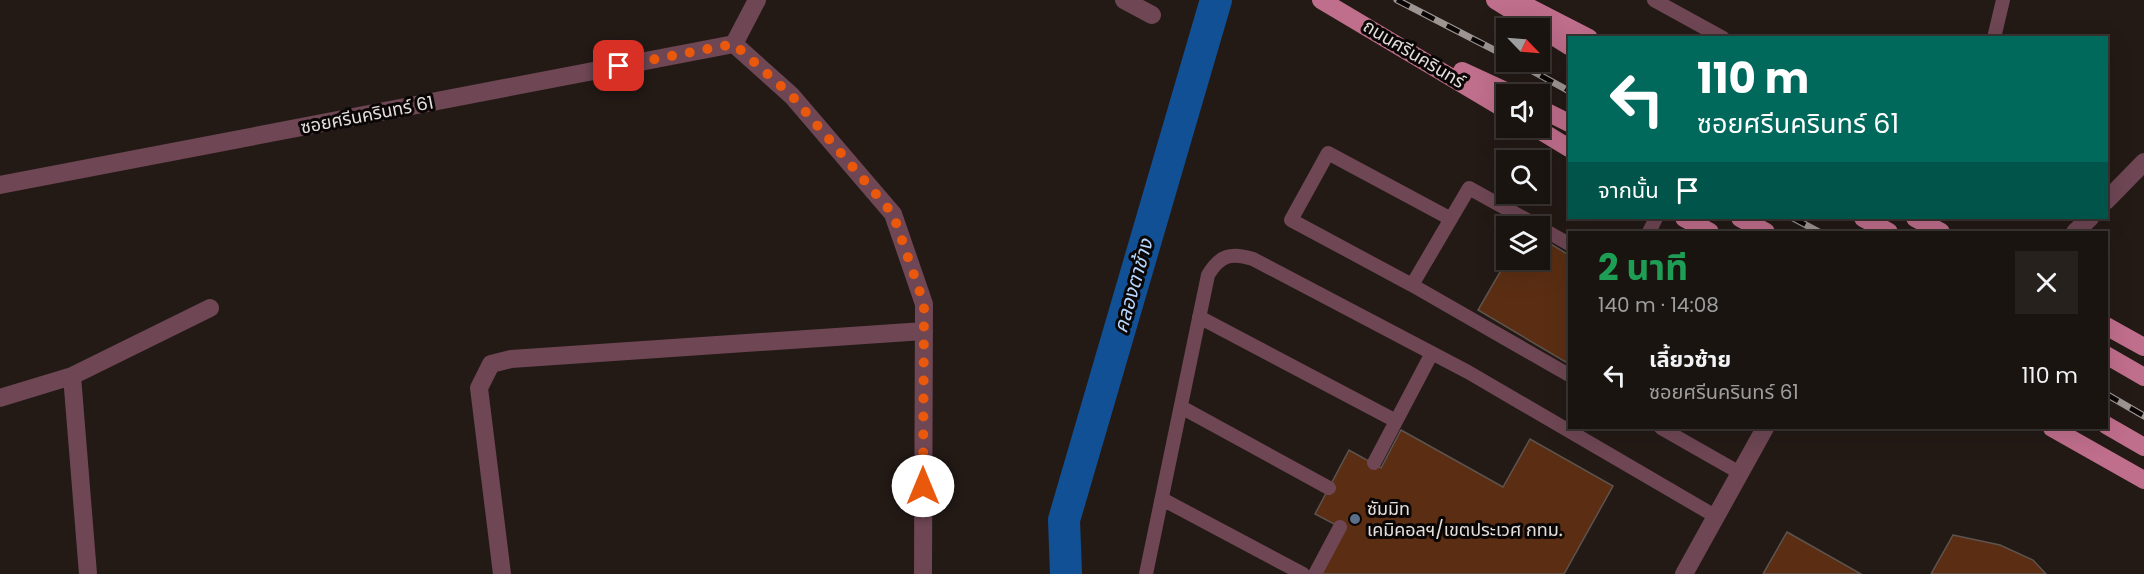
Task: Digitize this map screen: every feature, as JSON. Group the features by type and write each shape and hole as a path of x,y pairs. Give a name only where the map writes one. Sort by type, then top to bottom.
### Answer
{"main road":[{"name":"ถนนศรีนครินทร์","path":"1320,0 1496,104"},
{"path":"1495,0 1568,45"},
{"path":"1515,0 1585,36"},
{"path":"1370,28 1496,87"},
{"path":"1550,114 1568,122"},
{"path":"1550,136 1568,147"},
{"path":"1686,219 1708,231"},
{"path":"1742,219 1764,231"},
{"path":"1865,219 1887,231"},
{"path":"1917,219 1939,231"},
{"path":"2108,327 2144,347"},
{"path":"2108,356 2144,377"},
{"path":"2108,426 2144,447"},
{"path":"2054,429 2144,480"}],"street":[{"path":"757,0 734,44 792,96 893,214 924,304 922,574"},
{"path":"1124,0 1152,15"},
{"name":"ซอยศรีนครินทร์ 61","path":"0,185 734,44"},
{"path":"2108,199 2144,162"},
{"path":"2076,231 2089,219"},
{"path":"0,398 72,376 210,308"},
{"path":"502,574 479,388 491,364 522,358 924,331"},
{"path":"72,376 88,574"},
{"path":"1683,574 1764,429"}],"lane":[{"path":"1654,0 1719,36"},
{"path":"1994,36 2003,0"},
{"path":"1451,219 1328,153 1291,220 1413,285 1568,374"},
{"path":"1413,285 1469,188 1519,216"},
{"path":"1550,234 1568,243"},
{"path":"1146,574 1208,275 1214,264 1226,256 1239,255 1253,259 1432,353 1715,516"},
{"path":"1200,317 1396,421"},
{"path":"1374,464 1432,353"},
{"path":"1181,407 1329,488"},
{"path":"1663,429 1740,473"},
{"path":"1683,440 1689,429"},
{"path":"1162,499 1304,574"},
{"path":"1315,574 1340,527"}],"building":[{"path":"1550,244 1568,254 1568,363 1478,310 1501,270 1550,270"},
{"path":"1401,430 1503,487 1530,439 1613,486 1564,574 1321,574 1340,527 1315,514 1349,450 1381,468"},
{"path":"1787,532 1861,574 1763,574"},
{"path":"1953,535 2000,545 2033,560 2046,574 1931,574"}],"waterway":[{"name":"คลองตาช้าง","path":"1066,574 1064,520 1216,0"}],"railway":[{"path":"1397,0 1496,51"},
{"path":"1534,72 1568,90"},
{"path":"1795,219 1817,231"},
{"path":"2108,395 2144,416"}],"place":[{"name":"ซัมมิท เคมิคอลฯ/เขตประเวศ กทม.","path":"1355,519"}],"route":[{"path":"619,66 734,44 792,96 893,214 924,304 923,486"}]}
